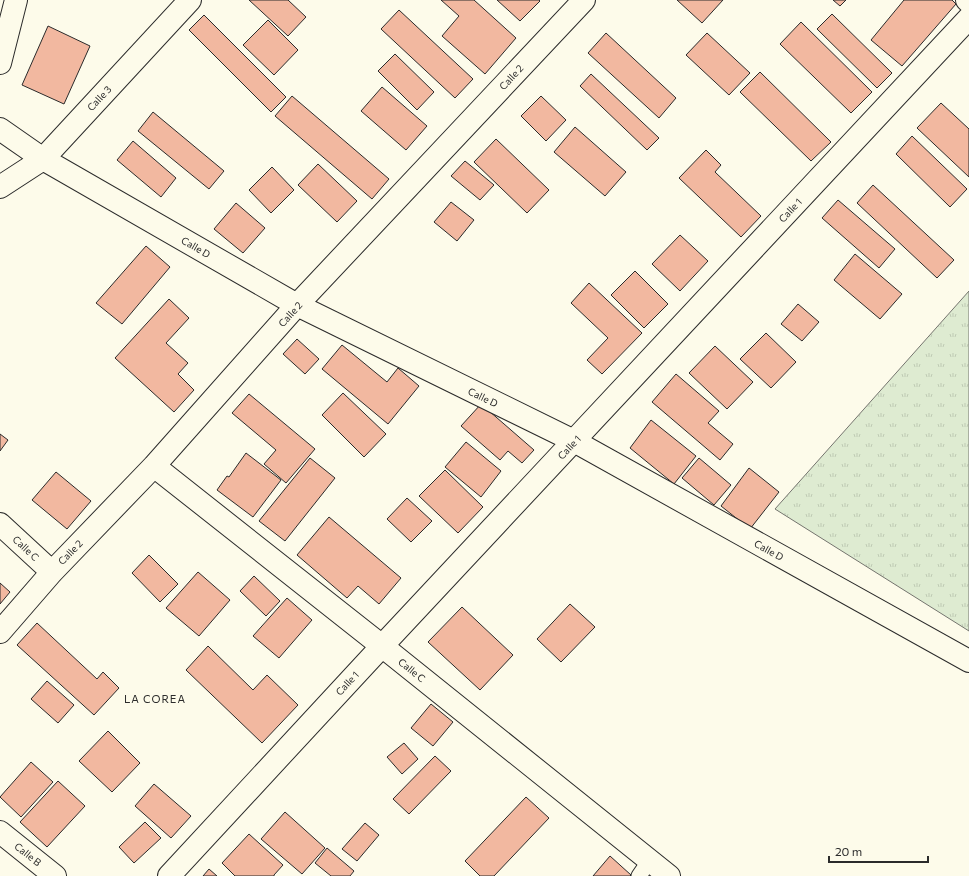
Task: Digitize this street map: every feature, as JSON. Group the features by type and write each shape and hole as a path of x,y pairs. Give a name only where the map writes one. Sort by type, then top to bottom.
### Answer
{"street":[{"path":"0,64 16,0"},
{"name":"Calle 3","path":"0,187 43,159 190,0"},
{"name":"Calle 2","path":"0,632 52,572 154,466 297,305 584,0"},
{"name":"Calle 1","path":"169,876 969,18"},
{"name":"Calle D","path":"0,129 43,159 297,305 574,441 969,661"},
{"name":"Calle C","path":"154,466 382,646 644,868 669,876"},
{"name":"Calle C","path":"0,524 52,572"},
{"name":"Calle B","path":"0,832 55,876"}],"green space":[{"path":"969,291 969,631 775,509"}],"building":[{"path":"249,0 288,0 306,17 288,36"},
{"path":"441,0 474,0 516,38 485,74 442,36 459,16"},
{"path":"497,0 539,0 540,1 520,21"},
{"path":"677,0 723,0 702,23"},
{"path":"833,0 846,0 840,6"},
{"path":"904,0 952,0 956,4 902,66 871,40"},
{"path":"399,10 473,79 455,98 381,29"},
{"path":"832,14 892,73 877,88 817,29"},
{"path":"204,15 286,97 271,112 189,30"},
{"path":"268,20 298,50 274,75 243,45"},
{"path":"801,22 872,92 851,113 780,44"},
{"path":"48,26 90,46 64,104 22,85"},
{"path":"606,33 676,98 659,118 588,53"},
{"path":"707,33 750,73 729,95 686,55"},
{"path":"395,54 434,92 417,110 378,71"},
{"path":"760,72 831,142 811,161 740,92"},
{"path":"591,74 659,138 647,150 580,86"},
{"path":"382,87 427,126 406,150 361,111"},
{"path":"292,96 389,179 372,199 275,116"},
{"path":"541,96 566,120 546,141 521,116"},
{"path":"941,103 969,129 969,177 917,128"},
{"path":"153,112 224,171 209,189 138,131"},
{"path":"575,127 626,172 605,196 554,152"},
{"path":"912,136 967,189 950,207 896,154"},
{"path":"496,139 549,190 527,213 474,162"},
{"path":"133,141 176,178 161,197 117,160"},
{"path":"706,150 721,165 715,172 761,216 741,237 679,178"},
{"path":"465,161 494,185 480,200 451,176"},
{"path":"318,164 357,201 337,222 298,185"},
{"path":"272,167 294,190 271,213 249,190"},
{"path":"873,185 954,260 937,278 857,203"},
{"path":"838,200 895,249 879,268 822,218"},
{"path":"451,202 474,220 457,241 434,222"},
{"path":"236,203 265,228 243,253 214,229"},
{"path":"680,235 708,261 680,291 652,264"},
{"path":"146,246 170,267 122,324 96,303"},
{"path":"855,254 902,294 880,319 834,280"},
{"path":"635,271 668,304 644,328 611,295"},
{"path":"589,283 642,333 602,374 587,360 608,338 571,303"},
{"path":"169,299 189,318 166,343 188,363 178,374 194,390 174,412 115,358"},
{"path":"798,304 819,322 802,341 781,324"},
{"path":"766,333 796,362 771,388 740,359"},
{"path":"297,339 319,359 305,374 283,354"},
{"path":"342,345 387,382 398,368 419,386 388,424 322,369"},
{"path":"715,346 753,382 727,409 689,373"},
{"path":"676,374 719,411 708,423 733,444 720,460 652,402"},
{"path":"343,393 386,434 364,457 322,415"},
{"path":"249,394 315,449 286,483 264,464 276,450 232,413"},
{"path":"481,404 534,450 522,463 508,451 500,460 461,426"},
{"path":"651,420 696,456 674,484 630,448"},
{"path":"0,434 8,440 0,451"},
{"path":"466,442 501,471 481,497 445,467"},
{"path":"246,453 281,480 253,517 217,490 227,476 229,477"},
{"path":"310,458 335,478 285,541 259,521"},
{"path":"699,458 731,485 714,505 682,478"},
{"path":"749,468 779,492 750,529 721,506"},
{"path":"445,470 483,507 458,533 419,496"},
{"path":"56,472 91,501 67,529 32,500"},
{"path":"407,498 432,521 411,542 387,519"},
{"path":"329,517 401,578 379,604 358,586 347,598 297,555"},
{"path":"149,555 178,584 160,602 132,573"},
{"path":"198,572 230,600 199,636 166,608"},
{"path":"254,576 280,601 266,616 240,591"},
{"path":"0,583 10,592 0,604"},
{"path":"287,598 312,620 279,658 253,636"},
{"path":"570,604 595,627 561,662 537,639"},
{"path":"462,607 513,655 480,690 428,642"},
{"path":"37,623 97,679 103,672 119,688 94,715 17,645"},
{"path":"208,646 253,690 267,675 298,705 262,743 186,670"},
{"path":"47,681 74,705 58,723 31,699"},
{"path":"431,704 453,722 433,746 411,728"},
{"path":"108,731 140,763 112,792 79,761"},
{"path":"404,743 418,759 402,774 387,757"},
{"path":"435,756 451,771 409,814 393,799"},
{"path":"31,762 53,782 21,817 0,797"},
{"path":"58,781 85,806 47,847 20,822"},
{"path":"154,784 191,816 171,838 135,806"},
{"path":"526,797 549,818 494,876 480,876 465,861"},
{"path":"285,812 325,848 302,874 261,839"},
{"path":"145,822 161,838 134,863 119,847"},
{"path":"365,823 379,835 357,861 342,849"},
{"path":"249,834 283,865 274,876 235,876 222,863"},
{"path":"327,848 354,871 350,876 331,876 315,863"},
{"path":"610,856 631,875 593,876"},
{"path":"209,869 217,876 203,876"}],"district":[{"name":"LA COREA","path":"155,698"}]}
